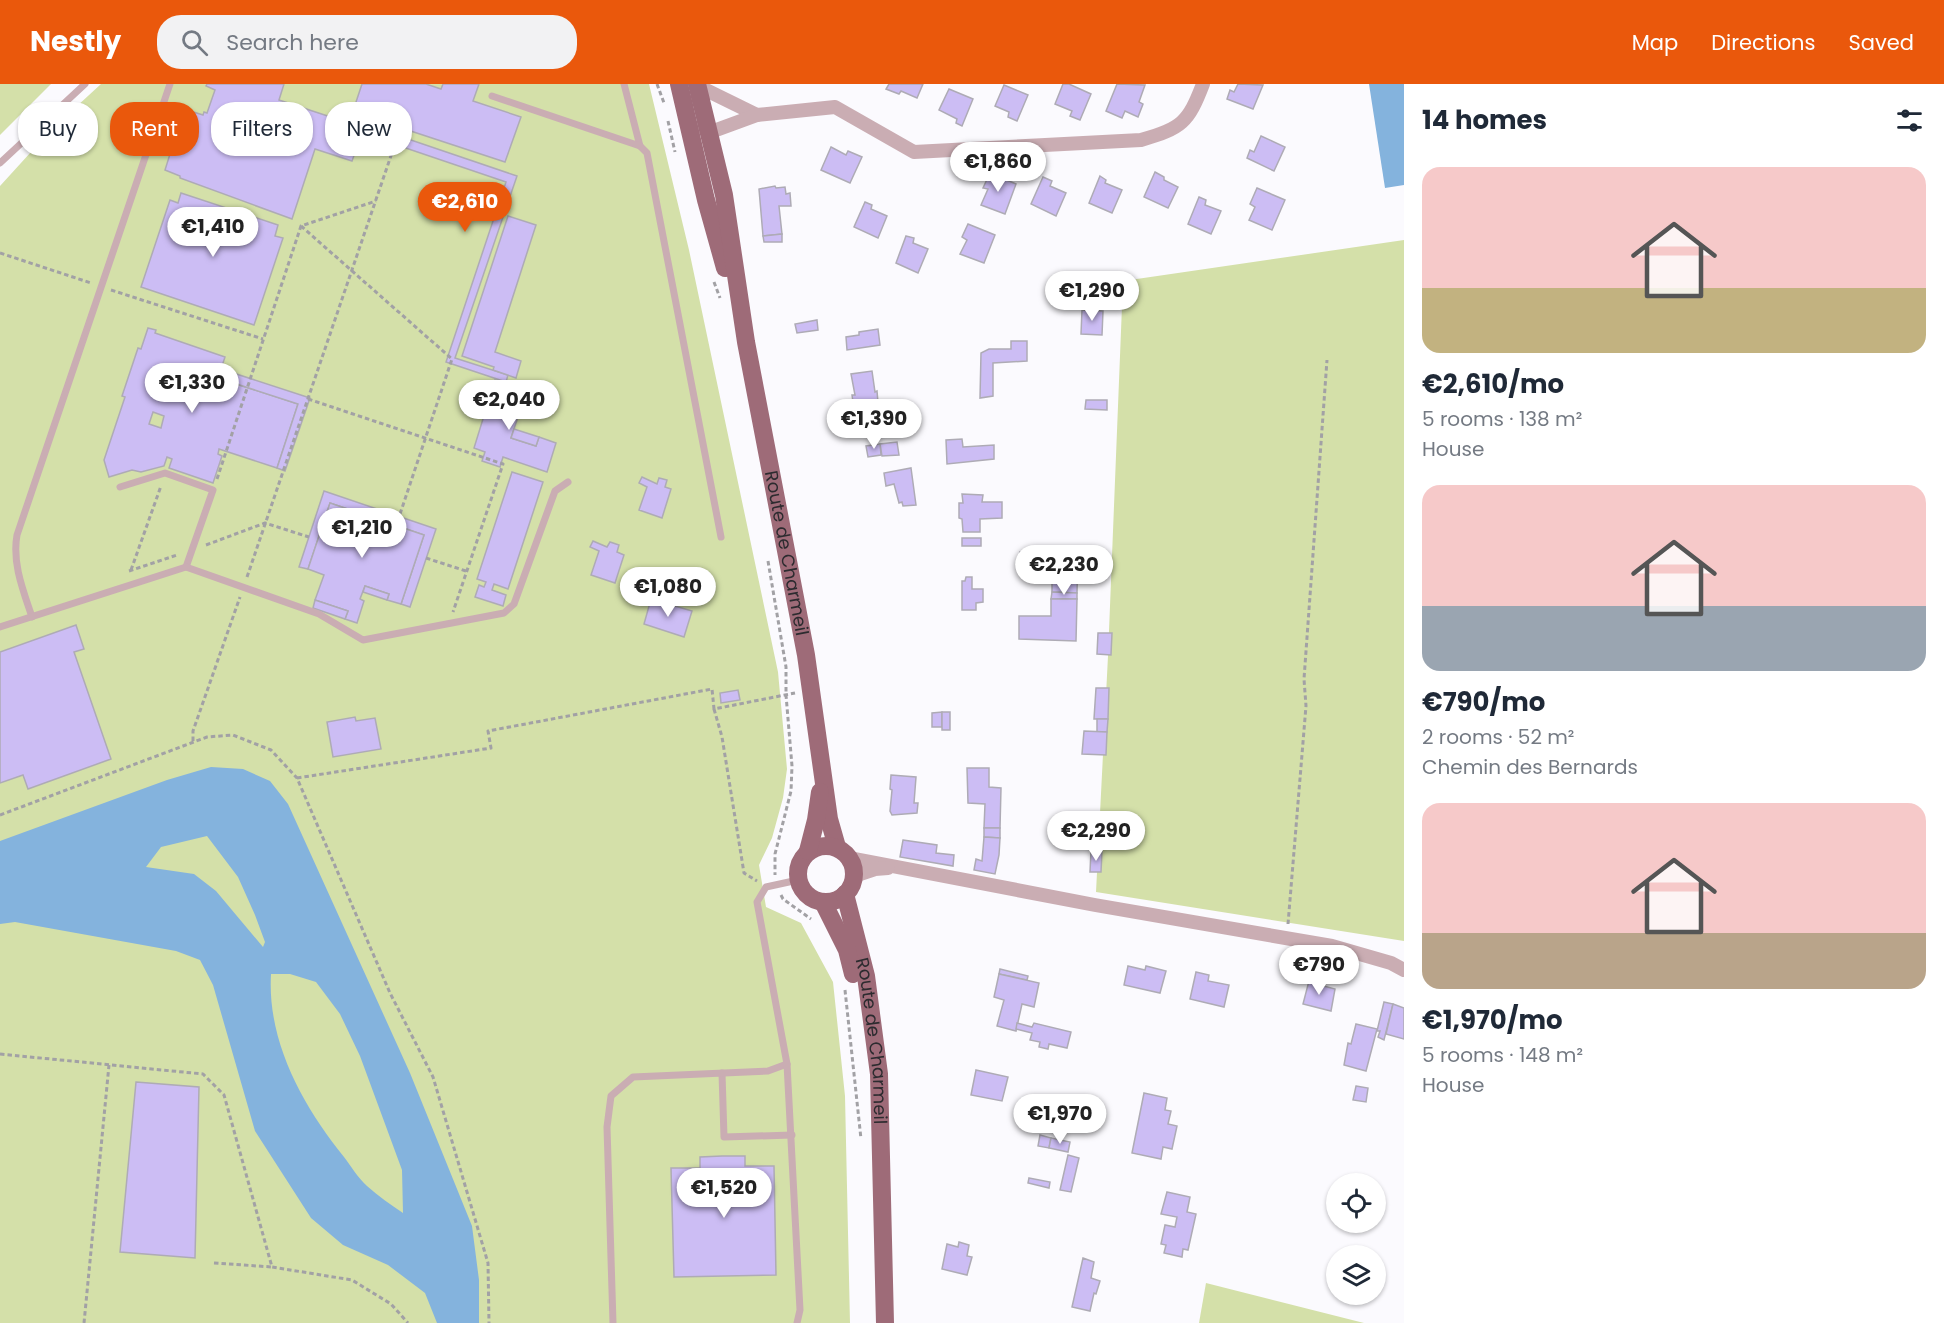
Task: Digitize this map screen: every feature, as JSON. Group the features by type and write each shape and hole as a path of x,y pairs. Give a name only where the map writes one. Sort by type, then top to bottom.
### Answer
{"main road":[{"name":"Route de Charmeil","path":"679,84 724,195 746,342 806,655 830,819 847,861"},
{"name":"Route de Charmeil","path":"694,87 700,135"},
{"name":"Route de Charmeil","path":"808,851 816,820 823,767"},
{"path":"823,845 847,861 851,887 834,901 823,902 811,898 802,889 798,880 798,868 808,851 823,845"},
{"name":"Route de Charmeil","path":"845,894 867,976 879,1074 885,1323"},
{"name":"Route de Charmeil","path":"823,902 847,951 855,981 882,1155"}],"street":[{"path":"757,115 706,90 694,87 695,116 700,135 757,115 835,108 914,152 1141,140 1162,134 1187,120 1203,84"},
{"path":"847,861 875,869 899,866 1095,905 1332,946 1391,963 1404,970"}],"lane":[{"path":"0,163 85,84"},
{"path":"32,617 16,563 17,535 170,84"},
{"path":"624,84 640,146"},
{"path":"492,96 640,146 647,153 721,537"},
{"path":"120,487 165,473 213,490 186,567"},
{"path":"0,627 186,567 319,614 363,640 504,613 514,604 555,491 568,482"},
{"path":"797,1323 800,1310 787,1064 757,902 766,887 798,880"},
{"path":"613,1323 607,1127 611,1096 633,1077 768,1071 787,1064"},
{"path":"722,1073 724,1137 792,1135"}],"path":[{"path":"657,84 668,110"},
{"path":"668,118 676,157"},
{"path":"193,741 193,731 391,156"},
{"path":"301,226 376,201"},
{"path":"301,226 452,359 399,517"},
{"path":"213,490 301,226"},
{"path":"0,253 263,339"},
{"path":"711,272 722,303"},
{"path":"1287,938 1306,705 1304,679 1327,360"},
{"path":"308,399 503,464 449,624"},
{"path":"132,570 165,473"},
{"path":"767,553 786,667 792,766 791,791 775,854 774,869 783,898 819,924"},
{"path":"426,558 466,571"},
{"path":"297,778 491,748 488,731 711,689 722,737 744,873 766,887"},
{"path":"714,709 799,692"},
{"path":"0,815 207,737 233,735 271,750 297,778 390,993 433,1077 488,1263 489,1323"},
{"path":"844,979 861,1142"},
{"path":"0,1054 203,1074 224,1095 272,1267"},
{"path":"84,1323 109,1065"},
{"path":"214,1263 272,1267 352,1280 391,1304 408,1323"}],"green space":[{"path":"0,84 51,84 33,102 18,102 18,117 0,135"},
{"path":"101,84 649,84 689,250 778,672 787,769 783,798 772,838 759,865 766,907 801,923 833,982 845,1096 850,1323 0,1323 0,186 27,156 98,156 98,102 81,102"},
{"path":"1404,240 1404,941 1096,892 1123,281"},
{"path":"1206,1283 1364,1323 1199,1323"}],"water":[{"path":"1369,84 1404,84 1404,185 1385,188"},
{"path":"211,767 243,769 270,781 288,804 410,1073 472,1226 479,1280 479,1323 437,1323 425,1293 388,1265 343,1245 311,1218 255,1131 213,985 200,960 176,951 15,922 0,924 0,841 167,780","holes":["207,836 238,877 265,942 263,947 216,891 194,874 146,867 161,847","271,974 290,974 316,982 340,1014 360,1056 402,1170 403,1213 361,1179 329,1137 302,1095 291,1072 275,1024 271,999"]}],"building":[{"path":"207,84 284,84 279,100 285,102 211,102 211,156 313,156 292,219 180,178 165,170 169,156 199,156 199,114 207,113 215,90 206,86"},
{"path":"362,84 426,84 441,89 443,84 479,84 473,101 521,117 505,162 412,131 412,102 356,102"},
{"path":"889,84 923,84 917,98 901,91 899,94 886,89"},
{"path":"1063,84 1069,84 1091,94 1080,120 1070,116 1072,111 1055,104"},
{"path":"1117,84 1145,85 1139,102 1143,104 1138,117 1125,111 1122,118 1106,111"},
{"path":"1238,84 1263,85 1253,109 1227,99 1230,90 1234,92"},
{"path":"1004,85 1028,95 1017,121 1008,117 1009,112 995,106"},
{"path":"949,89 973,99 962,126 956,123 957,119 939,110"},
{"path":"313,111 325,115 325,152 315,149 313,155"},
{"path":"1261,136 1285,147 1274,171 1247,158 1250,150 1254,152"},
{"path":"412,140 517,176 455,358 508,375 506,382 446,362 506,182 412,150"},
{"path":"831,147 846,155 848,151 862,157 850,183 821,170"},
{"path":"337,156 354,156 352,161"},
{"path":"1155,172 1178,187 1168,208 1144,197"},
{"path":"990,173 1016,184 1005,214 981,205 988,189 983,188"},
{"path":"1100,176 1106,180 1105,183 1122,190 1112,213 1089,203"},
{"path":"1043,177 1052,181 1050,186 1066,193 1056,216 1031,204"},
{"path":"775,186 776,188 785,187 786,194 790,193 791,206 779,206 782,234 763,236 759,189"},
{"path":"1257,188 1285,200 1272,230 1249,220 1255,207 1250,204"},
{"path":"181,193 278,225 275,236 283,238 254,325 141,287 170,200 178,203"},
{"path":"1199,197 1206,200 1205,205 1221,211 1211,234 1188,224"},
{"path":"865,202 872,205 871,209 887,216 878,238 854,227"},
{"path":"508,216 536,225 495,352 521,361 516,378 493,370 494,367 462,356"},
{"path":"968,224 995,235 984,263 960,254 967,240 962,237"},
{"path":"782,234 782,242 764,242 763,236"},
{"path":"906,236 914,238 913,243 928,249 918,273 896,263"},
{"path":"1082,310 1103,311 1102,335 1081,334"},
{"path":"817,320 818,330 797,333 795,324"},
{"path":"148,328 156,330 155,333 225,357 218,378 298,404 277,468 219,449 218,454 222,456 213,483 169,468 172,459 167,457 164,466 141,472 132,470 109,477 104,460 138,348 141,349","holes":["166,372 178,376 174,388 162,384","153,412 164,416 161,428 149,424"]},
{"path":"878,329 880,345 847,350 846,337"},
{"path":"1011,341 1027,341 1027,361 993,363 993,396 980,398 981,353 989,349 1011,349"},
{"path":"221,369 310,398 285,471 277,468 298,404 218,378"},
{"path":"872,371 875,392 877,391 880,426 860,430 857,408 854,409 852,395 855,395 851,374"},
{"path":"495,380 527,390 511,438 536,446 539,437 556,443 547,472 503,457 500,467 482,461 485,452 474,448"},
{"path":"1086,400 1107,400 1107,410 1085,409"},
{"path":"514,429 539,437 536,446 511,438"},
{"path":"962,439 963,447 994,445 994,459 947,464 946,440"},
{"path":"897,442 899,455 882,456 880,444"},
{"path":"880,444 881,455 868,457 866,446"},
{"path":"911,468 916,505 903,506 902,502 899,503 894,484 886,486 884,473"},
{"path":"512,472 543,482 508,589 494,584 492,590 506,595 503,606 475,597 479,585 484,587 486,582 477,579"},
{"path":"642,477 657,484 659,478 667,480 665,487 671,489 662,518 639,510 647,487 639,483"},
{"path":"324,491 436,529 410,607 401,604 424,535 330,503 308,569 299,567"},
{"path":"962,494 983,495 982,502 1002,502 1002,518 980,519 980,532 963,532 962,519 959,518 959,503 963,503"},
{"path":"330,503 424,535 401,604 387,600 389,594 365,586 360,599 364,601 357,623 345,619 348,611 315,600 324,575 308,569"},
{"path":"962,538 981,538 981,546 962,546"},
{"path":"593,541 607,547 610,542 619,545 617,552 624,555 615,583 591,575 599,551 590,547"},
{"path":"1020,552 1078,552 1077,593 1052,592 1052,574 1020,574"},
{"path":"966,577 972,577 972,589 983,589 983,602 976,603 976,610 962,610 962,581 965,581"},
{"path":"365,586 389,594 387,600 363,592"},
{"path":"1052,592 1077,593 1077,599 1051,599"},
{"path":"651,599 692,611 684,637 644,624"},
{"path":"1051,599 1077,599 1076,641 1019,639 1019,616 1051,616"},
{"path":"315,600 348,611 345,619 313,608"},
{"path":"76,625 84,649 74,652 111,759 28,789 23,775 0,783 0,652"},
{"path":"1098,633 1112,633 1111,655 1097,654"},
{"path":"1096,688 1109,688 1108,719 1094,719"},
{"path":"738,690 740,700 721,703 720,693"},
{"path":"942,712 942,727 932,727 932,713"},
{"path":"942,712 950,712 950,730 942,730"},
{"path":"355,717 356,721 375,718 381,749 333,757 327,722"},
{"path":"1097,719 1108,719 1107,732 1097,732"},
{"path":"1084,731 1107,732 1106,755 1082,754"},
{"path":"967,768 989,768 989,787 1001,788 1000,828 984,828 985,804 968,803"},
{"path":"891,775 916,777 914,803 918,803 917,813 892,815 890,811"},
{"path":"984,828 1000,828 1000,838 984,837"},
{"path":"984,837 1000,838 995,874 974,870 976,859 982,861"},
{"path":"903,840 937,845 936,853 954,855 953,866 900,857"},
{"path":"1091,851 1102,851 1101,872 1090,872"},
{"path":"1128,966 1145,970 1146,966 1166,971 1160,993 1124,985"},
{"path":"1000,969 1028,976 1027,980 999,974"},
{"path":"1196,972 1209,975 1208,981 1229,985 1224,1007 1190,999"},
{"path":"999,974 1039,983 1034,1007 1022,1004 1016,1031 997,1026 1004,1000 994,997"},
{"path":"1310,977 1317,978 1316,984 1335,989 1331,1011 1303,1004"},
{"path":"1384,1002 1393,1004 1384,1040 1378,1037 1380,1031 1377,1031"},
{"path":"1393,1004 1404,1008 1404,1039 1386,1034"},
{"path":"1017,1023 1032,1027 1034,1023 1071,1032 1067,1048 1049,1044 1048,1049 1039,1047 1040,1042 1030,1040 1032,1033 1016,1029"},
{"path":"1356,1024 1377,1029 1366,1071 1344,1065 1348,1043 1351,1044"},
{"path":"976,1070 1008,1077 1002,1101 971,1095"},
{"path":"136,1082 199,1087 195,1258 120,1252"},
{"path":"1356,1086 1368,1088 1366,1102 1353,1100"},
{"path":"1144,1093 1167,1098 1165,1110 1171,1111 1168,1124 1177,1126 1172,1149 1163,1147 1161,1159 1132,1153"},
{"path":"1040,1135 1051,1138 1049,1148 1038,1146"},
{"path":"1051,1138 1070,1142 1068,1152 1049,1148"},
{"path":"1068,1155 1079,1158 1071,1192 1060,1190"},
{"path":"745,1156 745,1166 774,1166 776,1275 674,1277 671,1168 700,1168 700,1157"},
{"path":"1029,1178 1050,1182 1049,1188 1028,1183"},
{"path":"1167,1192 1190,1197 1187,1212 1196,1214 1188,1250 1183,1249 1182,1257 1164,1253 1166,1245 1161,1244 1165,1225 1175,1227 1177,1217 1161,1214"},
{"path":"959,1242 969,1245 967,1256 972,1257 967,1275 942,1269 947,1244 958,1247"},
{"path":"1083,1258 1094,1262 1091,1278 1100,1281 1096,1294 1094,1293 1090,1311 1072,1307"}]}
